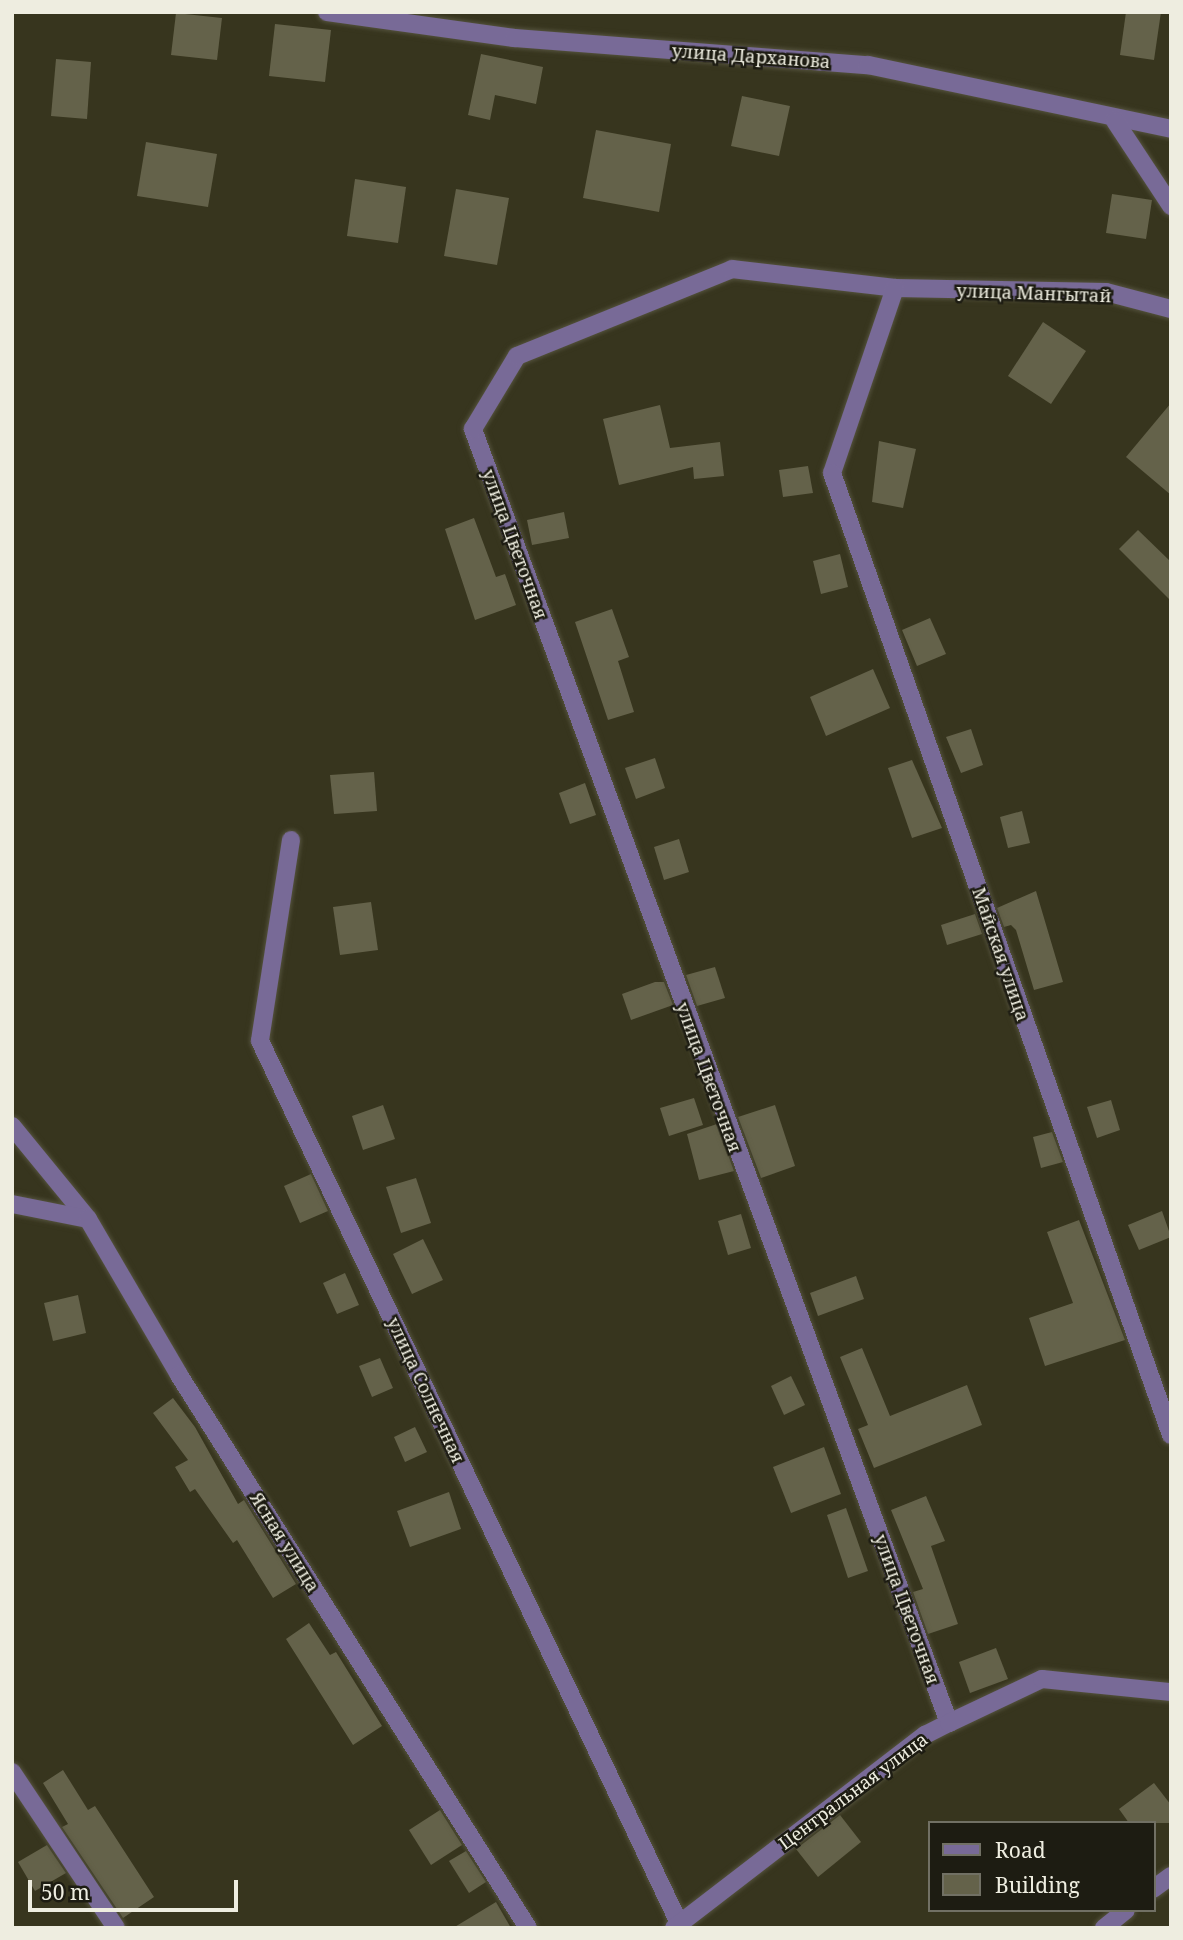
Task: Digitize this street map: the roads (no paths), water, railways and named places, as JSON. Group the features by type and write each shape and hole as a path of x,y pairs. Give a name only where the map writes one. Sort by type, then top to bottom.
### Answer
{"street":[{"name":"улица Дарханова","path":"327,12 514,38 868,65 1115,121 1171,129"},
{"path":"1115,121 1171,206"},
{"name":"улица Мангытай","path":"473,429 517,356 733,269 895,288 1106,292 1171,309"},
{"name":"Майская улица","path":"895,288 832,473 1171,1435"},
{"name":"улица Цветочная","path":"473,429 949,1723"},
{"name":"улица Солнечная","path":"291,840 260,1041 677,1925"},
{"name":"Ясная улица","path":"12,1125 88,1219 186,1386 528,1928"},
{"path":"12,1204 88,1219"},
{"name":"Центральная улица","path":"677,1925 925,1735 1042,1679 1171,1692"},
{"path":"12,1772 117,1928"},
{"path":"1155,1888 1171,1876"},
{"path":"1104,1928 1124,1912"}]}
